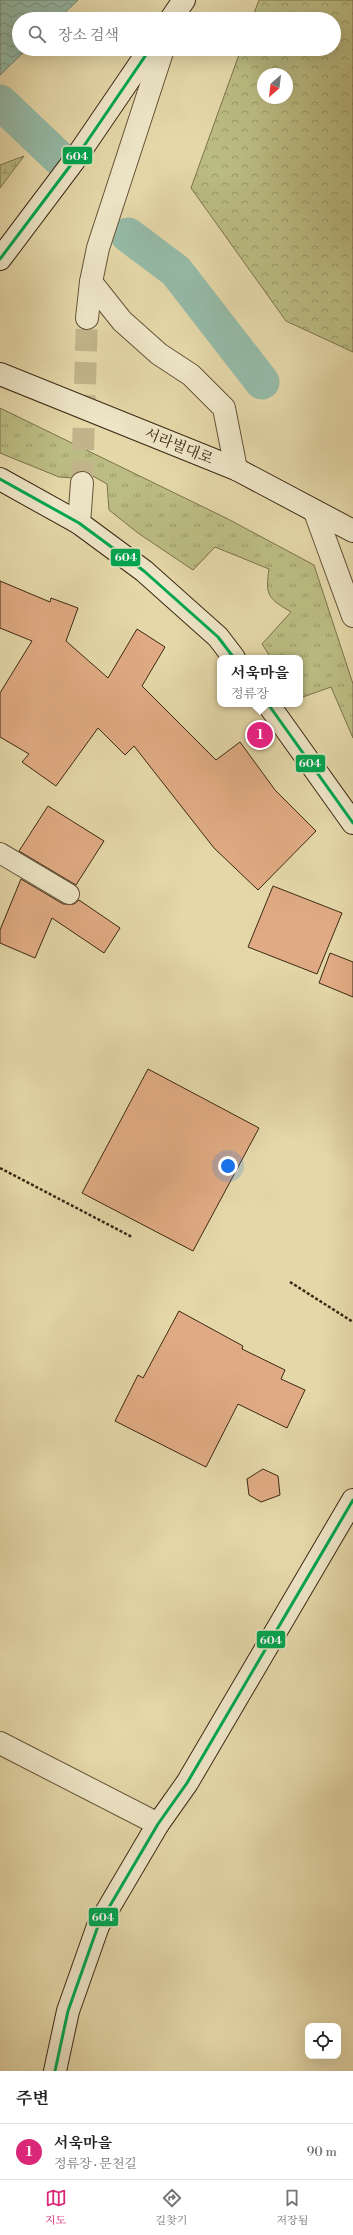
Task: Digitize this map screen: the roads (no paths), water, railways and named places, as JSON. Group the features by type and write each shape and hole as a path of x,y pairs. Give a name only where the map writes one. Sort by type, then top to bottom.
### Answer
{"street":[{"path":"0,258 73,162 145,56"},
{"path":"87,318 91,282 98,248 161,56"},
{"path":"91,282 122,322 159,354 191,375 224,408 236,469"},
{"name":"서라벌대로","path":"0,374 236,469 353,531"},
{"path":"0,479 79,523 144,571 218,637 232,655"},
{"path":"79,523 82,483"},
{"path":"315,512 353,616"},
{"path":"270,707 353,823"},
{"path":"55,2071 68,2011 98,1926 158,1824 187,1783 353,1500"},
{"path":"0,1743 158,1824"}],"lane":[{"path":"0,853 69,894"}],"water":[{"path":"0,0 78,0 65,12 12,12 12,56 20,56 0,75"}],"waterway":[{"path":"0,102 60,159"},
{"path":"128,235 176,271 262,382"}],"tunnel":[{"path":"82,483 87,318"}],"place":[{"name":"서욱마을","path":"260,735"}]}
